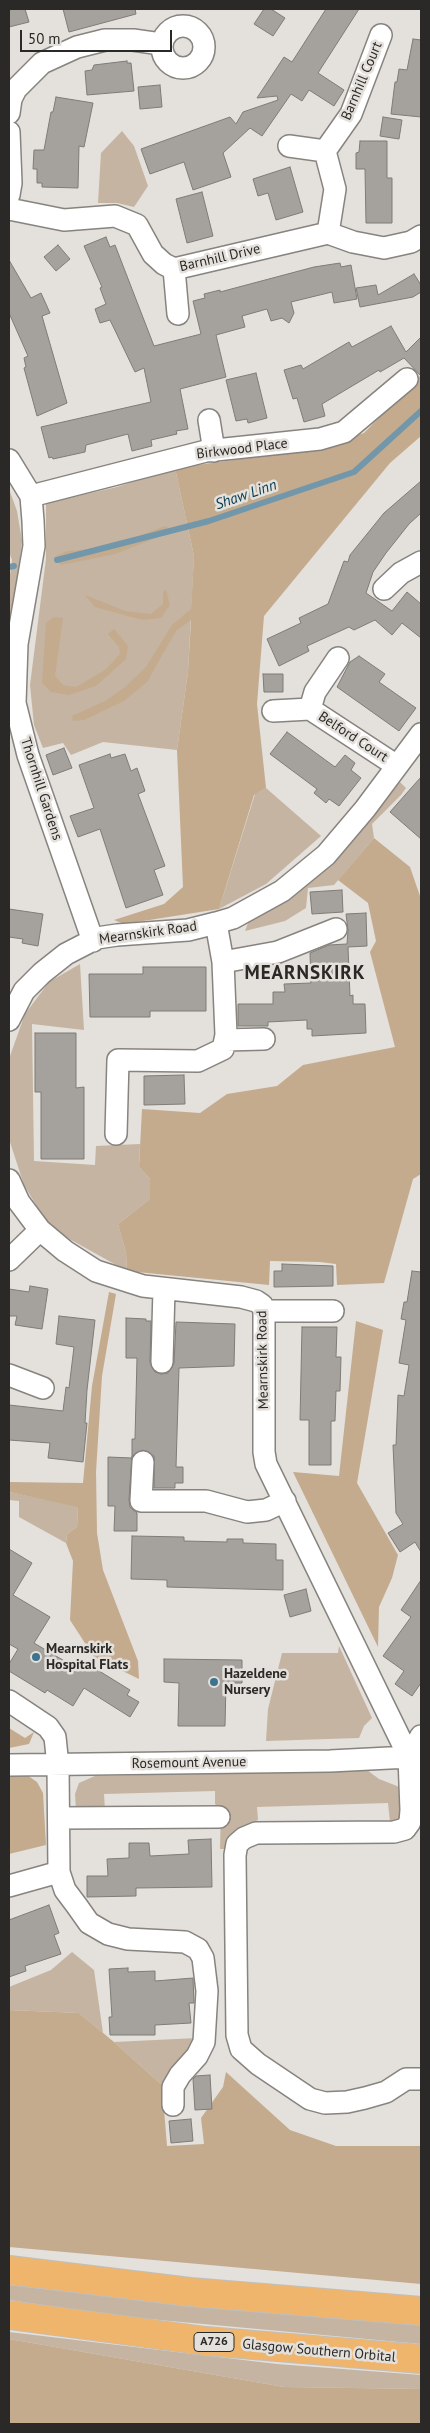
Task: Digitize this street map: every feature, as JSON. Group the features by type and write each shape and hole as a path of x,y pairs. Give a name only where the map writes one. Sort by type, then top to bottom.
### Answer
{"highway":[{"path":"9,2270 190,2292 421,2310"},
{"name":"Glasgow Southern Orbital","path":"9,2315 206,2341 421,2359"}],"street":[{"name":"Barnhill Court","path":"325,151 351,114 381,35"},
{"path":"10,103 16,88 42,63 77,47 105,40 133,40 161,44"},
{"path":"9,132 11,183 9,195"},
{"path":"289,146 325,151 335,189 328,232 353,242 384,248 411,242 421,236"},
{"name":"Barnhill Drive","path":"9,209 64,220 115,216 138,225 153,254 164,264 174,269 328,232"},
{"path":"174,269 178,314"},
{"name":"Birkwood Place","path":"31,496 214,451 320,439 344,432 407,379"},
{"path":"208,420 214,451"},
{"name":"Thornhill Gardens","path":"9,460 31,496 34,546 18,644 15,703 28,755 92,941"},
{"path":"384,589 401,573 421,562"},
{"name":"Belford Court","path":"310,709 315,692 338,658"},
{"name":"Belford Court","path":"273,711 310,709 397,766"},
{"name":"Mearnskirk Road","path":"9,1020 16,986 66,954 92,941 117,934 188,930 234,918 270,900 297,881 326,855 366,810 421,734"},
{"path":"116,1134 118,1060 198,1061 223,1049 225,1040 222,962 216,923"},
{"path":"222,962 278,952 336,928"},
{"path":"225,1040 264,1039"},
{"name":"Mearnskirk Road","path":"9,1180 19,1202 40,1230 65,1251 96,1271 143,1286 248,1299 262,1305 264,1311 264,1452 266,1464 415,1758"},
{"path":"9,1260 40,1230"},
{"path":"162,1362 164,1289"},
{"path":"264,1311 333,1311"},
{"path":"9,1375 43,1388"},
{"path":"143,1462 141,1501 206,1501 247,1512 266,1510 285,1501"},
{"path":"9,1701 48,1727 55,1738 60,1818 59,1872 66,1890 76,1906 89,1922 108,1934 128,1939 185,1942 198,1948 204,1958 207,1991 204,2042 197,2056 180,2075 173,2087 172,2105"},
{"path":"421,1736 415,1758 410,1822 405,1829 394,1832 256,1833 244,1838 237,1844 235,1855 237,2035 241,2049 258,2064 310,2099 325,2103 347,2102 365,2098 386,2092 406,2079 421,2079"},
{"name":"Rosemount Avenue","path":"9,1765 58,1766 415,1758"},
{"path":"60,1818 219,1817"},
{"path":"9,1886 59,1872"}],"shaded area":[{"path":"122,131 134,146 148,186 134,207 117,203 98,203 101,153"},
{"path":"421,375 421,436 390,463 264,616 257,704 266,788 254,795 219,909 124,924 114,920 164,904 183,887 177,750 188,672 191,620 176,631 147,682 124,701 84,720 73,721 72,716 107,700 125,687 146,667 172,625 191,609 194,556 175,468 314,449 364,433"},
{"path":"175,468 194,556 188,672 177,750 103,742 71,755 63,743 43,748 34,725 30,685 46,559 46,503 117,487"},
{"path":"9,489 17,511 22,541 9,653 9,582 12,560 9,552"},
{"path":"165,526 174,531 115,554 61,565 54,557 67,551 107,548"},
{"path":"166,589 170,605 161,618 142,620 95,607 85,595 125,611 151,614 163,604 163,592"},
{"path":"54,617 63,618 55,676 63,685 76,687 105,670 120,654 119,647 108,634 114,629 128,646 126,659 96,686 69,695 51,692 42,683 46,623"},
{"path":"400,782 406,788 372,824 374,838 334,885 308,888 306,908 285,921 245,931 248,923 297,890 337,856 371,819"},
{"path":"266,788 321,836 266,884 219,909 255,794"},
{"path":"374,838 410,867 421,899 421,1174 413,1179 384,1283 337,1285 336,1264 320,1262 270,1261 269,1285 127,1271 126,1253 118,1224 150,1199 150,1179 139,1167 142,1109 200,1113 227,1094 277,1086 303,1065 395,1047 370,952 376,941 368,903 338,880"},
{"path":"80,964 84,1030 32,1024 34,1161 95,1165 96,1146 140,1144 139,1167 150,1179 150,1199 118,1224 126,1253 127,1271 64,1236 44,1218 24,1185 9,1139 10,1056 25,1014 49,982"},
{"path":"109,1292 116,1294 102,1376 96,1472 97,1533 103,1570 138,1661 139,1679 94,1657 70,1620 73,1561 66,1543 67,1534 77,1527 78,1507 9,1492 9,1482 83,1483 92,1386"},
{"path":"356,1321 383,1330 357,1483 398,1555 392,1578 379,1607 378,1647 293,1472 339,1476"},
{"path":"9,1492 78,1506 77,1527 67,1534 66,1543 19,1517 19,1501 9,1500"},
{"path":"339,1646 372,1718 364,1726 359,1738 266,1741 268,1709 282,1653 338,1653"},
{"path":"9,1728 25,1738 34,1732 29,1744 9,1748"},
{"path":"367,1770 379,1779 402,1788 403,1817 390,1822 388,1803 257,1807 258,1820 233,1832 224,1849 220,1849 221,1809 215,1804 215,1791 104,1794 105,1810 76,1811 75,1794 79,1783 95,1776"},
{"path":"9,1773 24,1773 37,1782 43,1793 46,1845 9,1854"},
{"path":"72,1952 94,1970 103,2033 79,2013 9,2010 9,1987 51,1970"},
{"path":"9,2010 79,2013 114,2042 162,2085 167,2146 204,2144 201,2118 223,2087 226,2072 290,2130 336,2146 421,2146 421,2284 9,2247"},
{"path":"197,2038 181,2062 162,2085 114,2042"},
{"path":"9,2285 144,2300 421,2322 421,2344 116,2316 9,2300"},
{"path":"9,2332 277,2364 421,2375 421,2389 284,2387 9,2339"},
{"path":"9,2339 284,2387 421,2389 421,2424 9,2424"}],"building":[{"path":"9,9 25,9 29,22 9,27"},
{"path":"63,9 135,9 136,14 69,32"},
{"path":"264,9 271,9 285,18 273,36 254,24"},
{"path":"326,9 359,9 318,73 344,90 334,106 309,90 302,101 291,94 262,136 250,128 223,153 231,177 193,190 184,162 150,174 141,149 230,117 236,124 243,112 278,100 277,96 257,98 284,57 292,62"},
{"path":"413,39 421,40 421,117 391,114 395,82 397,82 399,69 407,70"},
{"path":"127,61 127,63 131,63 134,91 87,95 85,71 92,70 94,65"},
{"path":"160,85 162,107 140,109 138,87"},
{"path":"56,97 93,103 84,147 79,146 78,188 42,187 42,183 37,183 37,169 33,169 34,150 44,150 51,112 53,112"},
{"path":"383,117 402,120 399,139 380,136"},
{"path":"360,141 387,141 387,178 392,178 392,223 366,223 365,169 356,169 356,153 359,152"},
{"path":"290,167 303,212 276,220 268,193 258,196 253,179"},
{"path":"202,192 213,236 187,243 176,199"},
{"path":"106,237 110,247 115,245 154,346 201,334 193,301 205,298 204,294 220,290 220,292 314,267 340,263 341,267 351,265 357,299 334,303 332,292 291,302 294,313 289,323 282,318 271,321 267,309 242,316 245,327 216,335 226,377 180,389 188,429 176,431 177,434 151,440 152,446 132,451 128,434 86,445 85,452 53,459 52,457 49,458 41,427 151,402 144,368 135,372 110,320 100,323 95,309 106,304 100,288 102,287 84,246"},
{"path":"58,245 70,259 56,271 44,257"},
{"path":"9,260 31,298 41,293 50,313 42,316 67,403 37,416 24,368 26,367 24,358 28,356 9,313"},
{"path":"414,274 421,285 421,292 413,297 360,307 356,288 376,285 378,295"},
{"path":"391,326 406,352 421,337 421,376 404,358 380,372 379,370 322,404 325,416 304,422 297,398 293,399 284,370 301,365 303,369 349,342 352,347"},
{"path":"256,373 267,418 248,423 247,419 236,421 226,380"},
{"path":"421,481 421,513 409,524 386,553 373,572 366,593 392,611 407,592 421,604 421,638 402,623 392,635 375,620 354,630 349,627 307,646 309,651 279,666 267,639 301,623 299,618 328,604 344,561 348,562 350,555 384,513"},
{"path":"359,656 385,674 379,682 416,708 399,731 337,687 350,662"},
{"path":"263,674 283,674 283,692 264,692"},
{"path":"287,732 335,767 345,755 355,763 351,770 361,778 339,806 329,799 326,803 314,793 317,789 270,754"},
{"path":"64,748 72,768 53,775 46,755"},
{"path":"110,754 111,758 125,754 131,771 137,768 145,791 138,794 165,866 154,870 163,895 126,908 100,829 78,837 70,816 94,808 79,765"},
{"path":"421,777 421,839 390,812"},
{"path":"342,890 343,912 312,914 310,892"},
{"path":"9,909 43,914 38,946 22,943 23,939 9,937"},
{"path":"366,913 367,946 348,947 350,996 353,995 353,1004 365,1004 366,1033 312,1036 312,1029 307,1029 307,1020 268,1022 268,1026 238,1026 238,1004 273,1004 273,992 285,992 284,984 311,983 310,953 329,945 347,944 346,914"},
{"path":"143,967 206,967 206,1011 150,1011 150,1017 90,1017 89,974 143,974"},
{"path":"35,1033 76,1033 76,1088 84,1087 84,1159 41,1159 41,1092 35,1092"},
{"path":"184,1075 185,1104 144,1105 144,1076"},
{"path":"282,1264 333,1266 333,1286 274,1287 274,1271 282,1271"},
{"path":"412,1271 421,1272 421,1552 415,1542 400,1552 388,1533 403,1524 396,1513 393,1445 396,1445 398,1395 404,1396 409,1365 399,1363 406,1320 401,1319 404,1302 407,1302"},
{"path":"30,1286 48,1289 42,1329 15,1325 17,1316 9,1316 9,1289 29,1292"},
{"path":"59,1316 95,1320 87,1390 85,1423 87,1423 83,1462 48,1458 50,1443 9,1440 9,1405 63,1411 66,1387 69,1388 74,1347 56,1344"},
{"path":"126,1318 151,1321 150,1362 155,1372 161,1374 168,1373 174,1363 176,1322 235,1324 234,1366 179,1368 176,1467 183,1467 183,1483 175,1483 175,1488 154,1488 154,1456 143,1450 132,1456 132,1439 135,1439 137,1358 126,1358"},
{"path":"302,1327 337,1327 336,1357 341,1357 340,1391 336,1391 335,1421 331,1421 331,1465 309,1465 309,1420 300,1420"},
{"path":"108,1457 132,1458 129,1500 130,1507 137,1513 137,1531 114,1531 115,1506 108,1506"},
{"path":"132,1536 184,1537 184,1541 227,1542 227,1539 243,1539 243,1543 276,1544 276,1560 283,1560 283,1590 167,1587 167,1580 131,1579"},
{"name":"Mearnskirk Hospital Flats","path":"9,1549 32,1563 13,1595 50,1617 34,1643 78,1669 83,1661 130,1690 127,1695 139,1702 130,1717 84,1688 73,1706 47,1690 45,1693 9,1671 9,1664 18,1649 9,1644"},
{"path":"421,1580 421,1683 412,1696 395,1684 404,1671 383,1656 411,1617 401,1610"},
{"path":"306,1589 311,1611 290,1617 284,1595"},
{"name":"Hazeldene Nursery","path":"164,1659 242,1660 242,1683 226,1683 225,1726 178,1726 179,1683 164,1682"},
{"path":"211,1839 212,1887 136,1888 136,1896 87,1897 87,1876 108,1876 107,1859 129,1858 129,1843 149,1843 150,1856 189,1854 188,1840"},
{"path":"49,1905 59,1933 54,1935 61,1954 25,1966 26,1971 9,1977 9,1920"},
{"path":"128,1968 128,1972 155,1971 155,1981 193,1978 194,2003 189,2003 191,2023 155,2025 155,2035 110,2035 109,2017 112,2017 109,1969"},
{"path":"210,2075 212,2109 195,2110 193,2079 196,2076"},
{"path":"191,2119 193,2141 171,2143 169,2121"}],"waterway":[{"name":"Shaw Linn","path":"57,560 209,521 354,472 421,411"},
{"name":"Shaw Linn","path":"9,567 14,566"}],"place":[{"name":"Mearnskirk Hospital Flats","path":"36,1657"},
{"name":"Hazeldene Nursery","path":"214,1682"}],"district":[{"name":"MEARNSKIRK","path":"305,974"}]}
